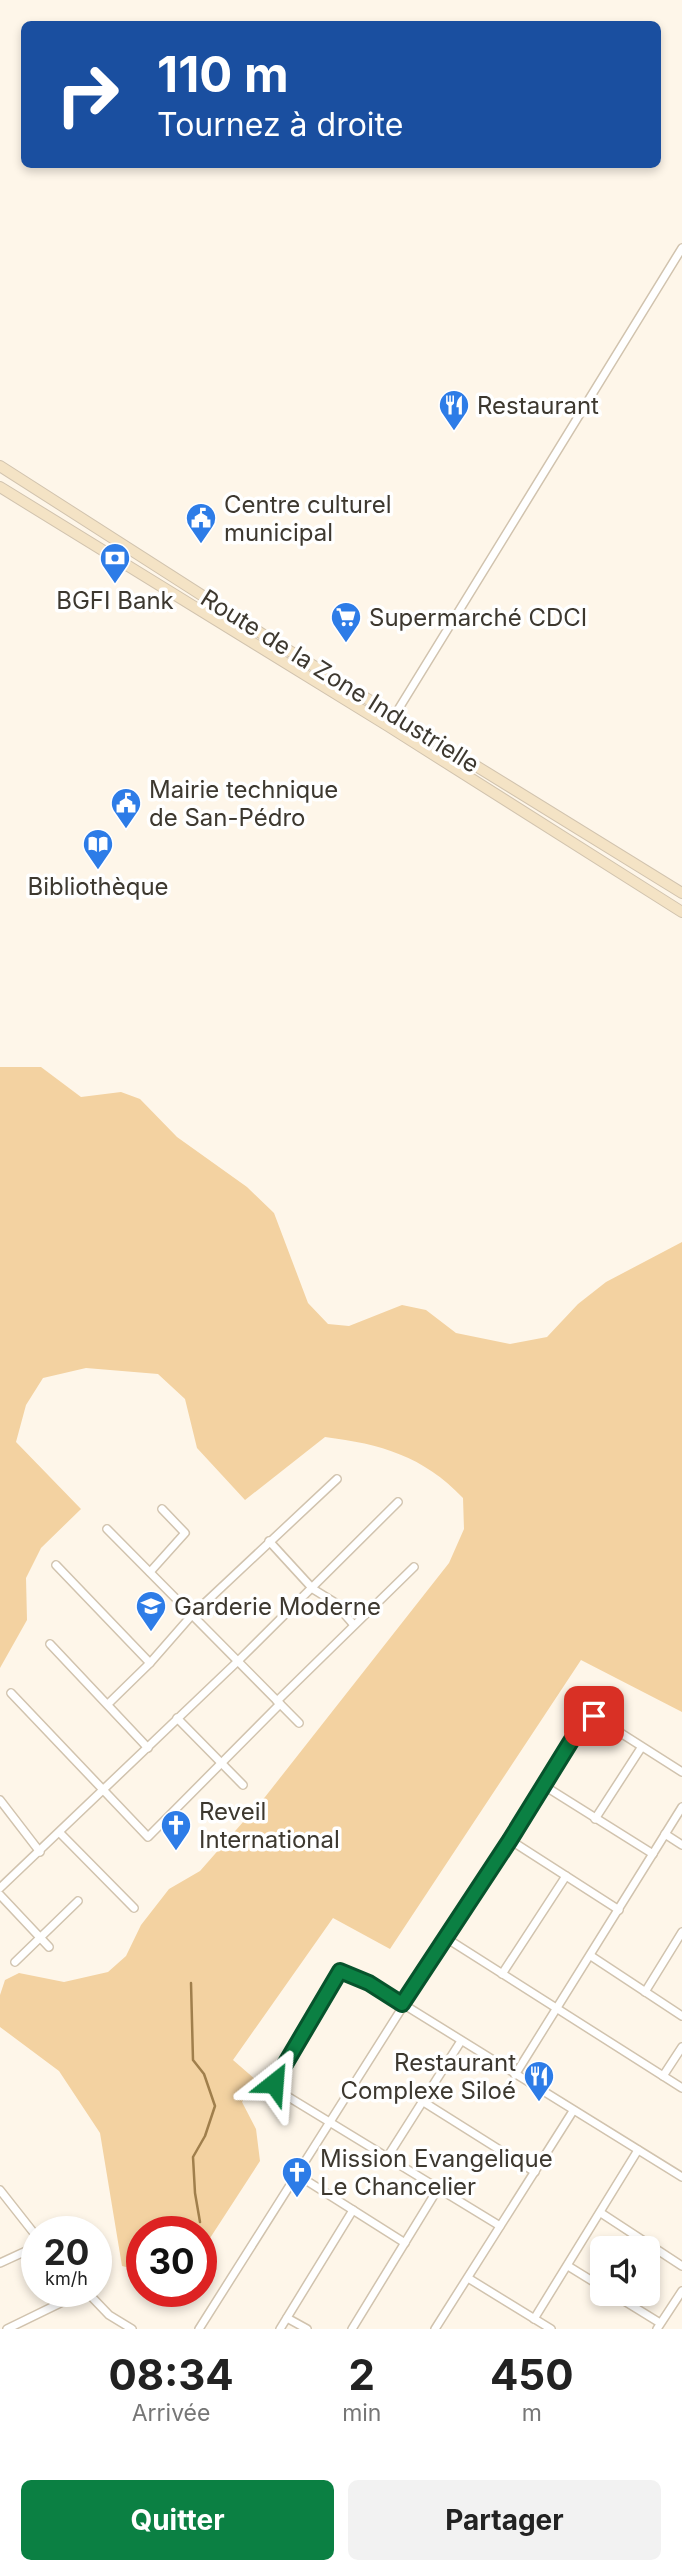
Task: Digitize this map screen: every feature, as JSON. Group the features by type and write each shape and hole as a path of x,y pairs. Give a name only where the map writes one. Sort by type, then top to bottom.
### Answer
{"main road":[{"name":"Route de la Zone Industrielle","path":"0,466 267,637 396,714 682,893"},
{"name":"Route de la Zone Industrielle","path":"0,487 388,726 682,912"}],"street":[{"path":"388,726 682,248"},
{"path":"108,1704 150,1663 192,1615 337,1479"},
{"path":"0,1888 313,1589 398,1502"},
{"path":"150,1572 185,1533 162,1509"},
{"path":"107,1529 299,1723"},
{"path":"269,1541 313,1589 334,1602 353,1624"},
{"path":"56,1565 150,1663"},
{"path":"11,1693 148,1837 353,1624 414,1567"},
{"path":"50,1644 148,1748"},
{"path":"199,2329 402,2004 590,1715 682,1772"},
{"path":"177,1718 243,1785"},
{"path":"596,1819 641,1748"},
{"path":"543,1785 653,1854"},
{"path":"0,1800 40,1852"},
{"path":"515,2075 559,2010 682,1807"},
{"path":"60,1833 134,1908"},
{"path":"665,1834 682,1845"},
{"path":"510,1840 619,1910"},
{"path":"502,1973 566,1876"},
{"path":"0,1895 49,1947"},
{"path":"15,1962 78,1901"},
{"path":"645,1992 682,1932"},
{"path":"446,1938 682,2088"},
{"path":"591,1956 682,2016"},
{"path":"500,2226 277,2090 274,2083 340,1971 369,1983 573,2111 680,2173"},
{"path":"388,2156 461,2040"},
{"path":"663,2076 682,2046"},
{"path":"422,2101 535,2172"},
{"path":"435,2329 573,2111"},
{"path":"534,2319 638,2150"},
{"path":"296,2174 405,2243"},
{"path":"352,2329 439,2188"},
{"path":"1,2192 21,2218"},
{"path":"280,2329 353,2210"},
{"path":"601,2213 682,2266"},
{"path":"0,2263 21,2253"},
{"path":"568,2266 590,2280"},
{"path":"468,2278 551,2329"},
{"path":"631,2306 659,2326 682,2291"},
{"path":"7,2329 53,2307"},
{"path":"101,2307 132,2329"},
{"path":"287,2318 307,2329"}],"shaded area":[{"path":"0,1067 41,1067 81,1097 121,1092 140,1099 177,1137 247,1187 274,1213 308,1303 328,1324 349,1326 402,1305 426,1310 456,1333 510,1344 547,1337 578,1304 606,1282 682,1242 682,1712 581,1660 390,1949 333,1918 233,2060 256,2080 242,2102 256,2129 260,2161 217,2227 217,2216 126,2216 126,2267 122,2266 100,2133 59,2071 0,2027 0,1995 5,1980 19,1973 64,1982 108,1972 126,1956 141,1925 169,1889 200,1871 265,1797 449,1563 464,1529 463,1498 432,1472 400,1454 325,1437 245,1500 197,1448 185,1399 158,1374 86,1368 43,1378 26,1405 16,1442 81,1509 41,1548 26,1578 27,1620 0,1668"}],"waterway":[{"path":"191,1983 193,2060 204,2074 215,2106 205,2136 193,2157 199,2216"}],"place":[{"name":"Restaurant","path":"454,432"},
{"name":"Centre culturel municipal","path":"201,545"},
{"name":"BGFI Bank","path":"115,585"},
{"name":"Supermarché CDCI","path":"346,644"},
{"name":"Mairie technique de San-Pédro","path":"126,830"},
{"name":"Bibliothèque","path":"98,871"},
{"name":"Garderie Moderne","path":"151,1633"},
{"name":"Reveil International","path":"176,1852"},
{"name":"Restaurant Complexe Siloé","path":"539,2103"},
{"name":"Mission Evangelique Le Chancelier","path":"297,2199"}],"route":[{"path":"274,2083 275,2077 340,1971 369,1983 402,2004 510,1840 586,1717 594,1716"}]}
